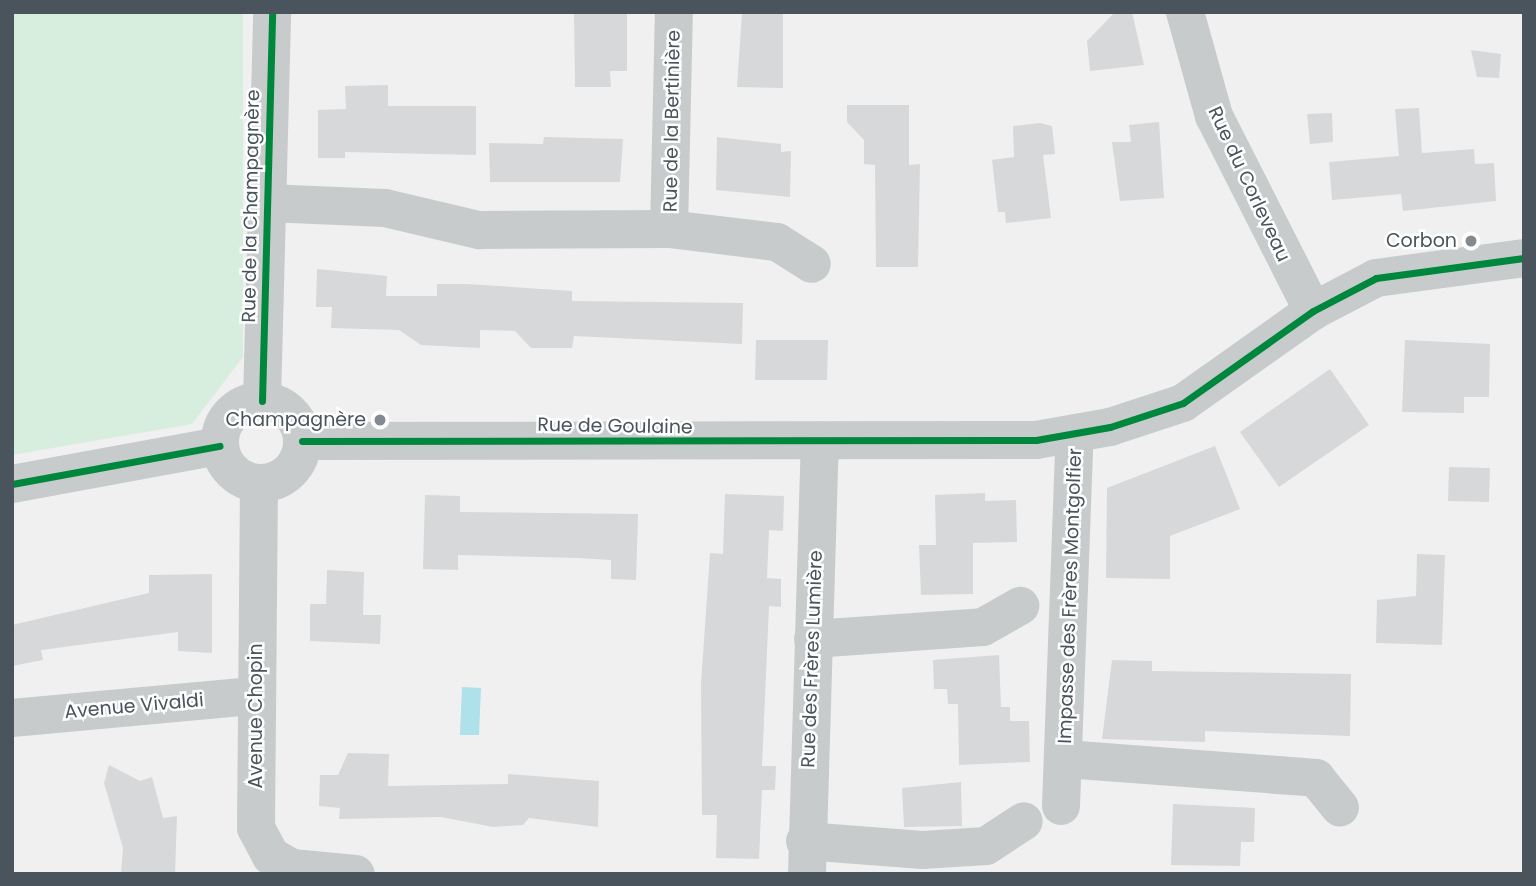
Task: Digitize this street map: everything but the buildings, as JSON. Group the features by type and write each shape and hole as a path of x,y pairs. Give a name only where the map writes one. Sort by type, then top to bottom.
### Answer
{"street":[{"name":"Rue de la Champagnère","path":"262,401 272,12"},
{"name":"Rue de la Bertinière","path":"669,229 674,12"},
{"name":"Rue du Corleveau","path":"1185,12 1214,116 1313,311"},
{"name":"Rue de la Bertinière","path":"267,203 385,208 479,230 669,229 777,242 812,264"},
{"name":"Rue de Goulaine","path":"302,441 820,444 1036,440 1075,433 1183,403 1313,311 1398,271 1524,258"},
{"path":"262,401 294,417 302,441 285,476 259,484 237,476 220,446 226,419 262,401"},
{"name":"Impasse des Frères Montgolfier","path":"1061,806 1065,760 1075,433"},
{"name":"Rue des Frères Lumière","path":"806,857 820,444"},
{"path":"12,484 220,446"},
{"name":"Avenue Chopin","path":"259,484 256,828 266,846 292,868 356,874"},
{"path":"813,639 984,627 1020,606"},
{"name":"Avenue Vivaldi","path":"12,718 256,696"},
{"name":"Impasse des Frères Montgolfier","path":"1065,760 1316,778 1340,808"},
{"path":"806,857 986,846 1024,821"}],"green space":[{"path":"12,12 243,12 243,357 192,424 12,455"}],"water":[{"path":"462,687 481,688 479,735 460,735"}],"cycle path":[{"path":"262,401 272,12"},
{"path":"302,441 1036,440 1110,427 1183,403 1313,311 1376,278 1524,258"},
{"path":"12,484 220,446"}],"place":[{"name":"Corbon","path":"1471,241"},
{"name":"Champagnère","path":"380,420"}]}
